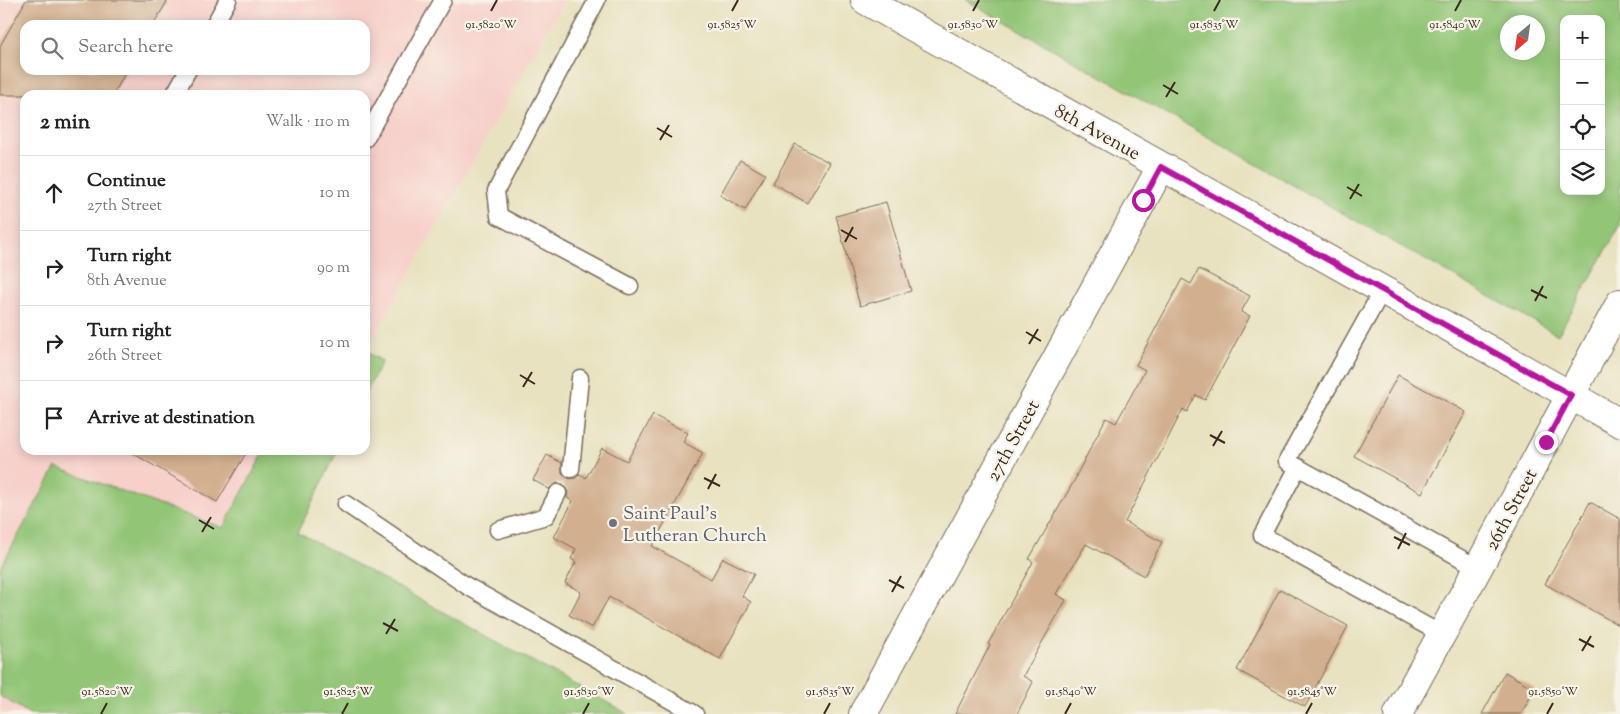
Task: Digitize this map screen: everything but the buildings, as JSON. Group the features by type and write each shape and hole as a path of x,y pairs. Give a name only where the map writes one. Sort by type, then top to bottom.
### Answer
{"street":[{"name":"8th Avenue","path":"865,0 1620,423"},
{"name":"27th Street","path":"863,714 1161,167"},
{"name":"26th Street","path":"1398,714 1620,303"}],"lane":[{"path":"217,20 228,0"},
{"path":"370,130 443,0"},
{"path":"597,0 496,191 499,216 630,286"},
{"path":"177,90 185,75"},
{"path":"1382,291 1288,461 1478,568"},
{"path":"571,469 580,378"},
{"path":"1298,467 1262,535 1441,634"},
{"path":"498,530 546,516 558,493"},
{"path":"346,504 467,586 695,714"}],"shaded area":[{"path":"0,0 564,0 370,343 370,90 20,90 20,455 306,455 160,714 6,714 0,711"}],"green space":[{"path":"966,0 1620,0 1620,226 1558,335"},
{"path":"370,354 382,361 370,385"},
{"path":"262,455 336,455 298,532 628,714 30,714 0,696 0,568 56,467 223,528"}],"place":[{"name":"Saint Paul's Lutheran Church","path":"613,523"}],"route":[{"path":"1143,200 1161,167 1571,395 1546,442"}]}
